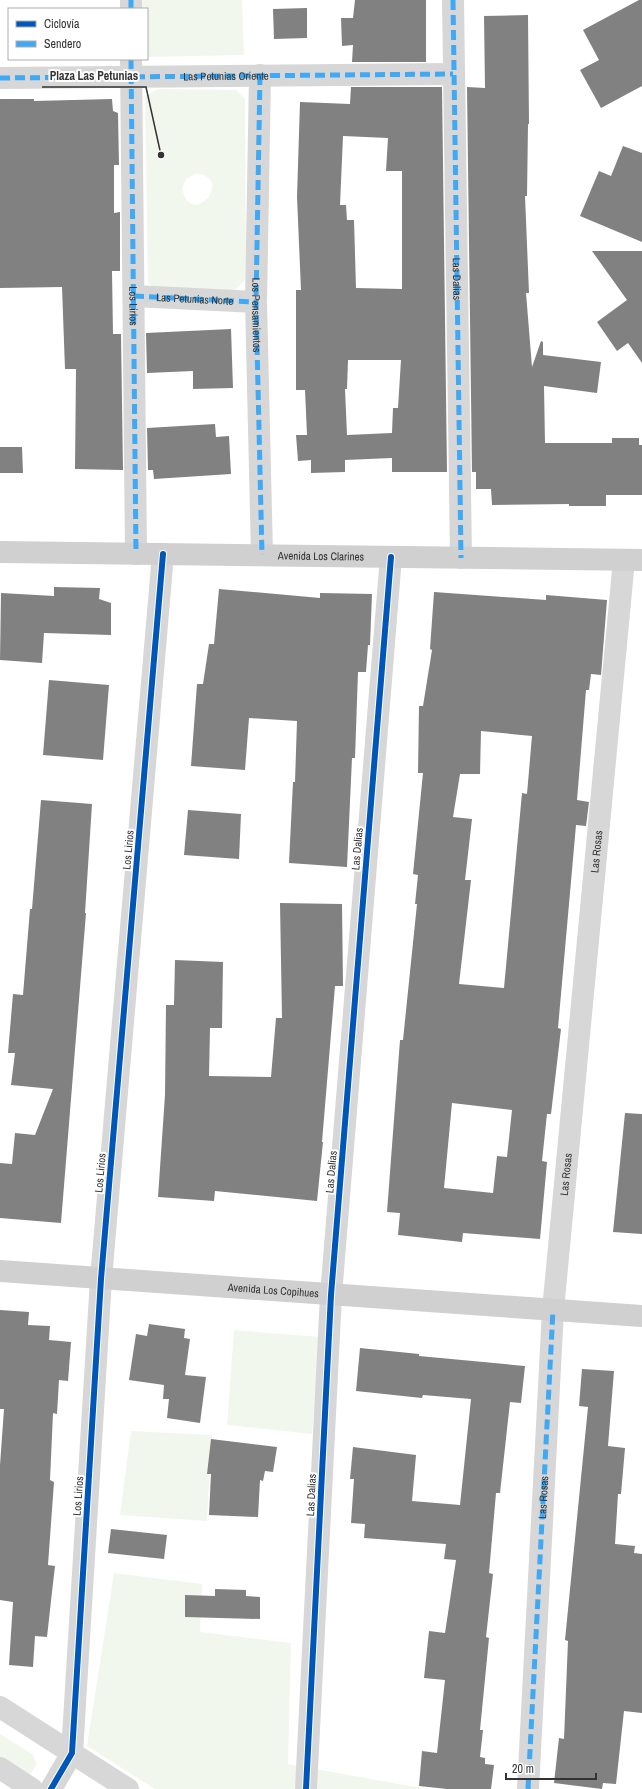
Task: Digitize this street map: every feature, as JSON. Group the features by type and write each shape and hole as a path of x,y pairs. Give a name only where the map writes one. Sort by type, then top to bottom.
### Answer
{"main road":[{"name":"Avenida Los Clarines","path":"0,552 633,560"},
{"name":"Avenida Los Copihues","path":"0,1271 642,1316"}],"street":[{"name":"Las Dalias","path":"453,0 461,558"},
{"name":"Las Petunias Oriente","path":"0,78 131,68 260,75 453,74"},
{"name":"Los Lirios","path":"131,68 136,554"},
{"name":"Los Pensamientos","path":"260,75 256,302 262,555"},
{"name":"Las Petunias Norte","path":"134,296 256,302"},
{"name":"Los Lirios","path":"51,1789 72,1753 101,1279 163,554"},
{"name":"Las Dalias","path":"306,1789 331,1295 391,557"},
{"name":"Las Rosas","path":"528,1789 553,1310 633,560"},
{"path":"0,1707 128,1789"},
{"path":"0,1768 32,1789"}],"shaded area":[{"path":"140,0 242,0 244,55 148,57 148,8 140,8"},
{"path":"158,89 236,90 245,99 246,279 235,290 159,292 148,283 145,96","holes":["195,174 207,177 212,183 212,190 208,198 201,203 194,205 187,200 182,188 186,179"]},
{"path":"234,1330 320,1337 312,1434 227,1425"},
{"path":"131,1431 212,1435 207,1521 120,1515"},
{"path":"114,1573 202,1584 200,1632 291,1643 288,1764 421,1789 155,1789 87,1746"},
{"path":"0,1734 32,1754 37,1764 31,1773 22,1776 0,1762"}],"building":[{"path":"355,0 426,0 426,62 352,62 353,45 342,46 341,18 353,18"},
{"path":"639,0 642,0 642,86 601,108 580,70 599,60 583,30"},
{"path":"307,8 307,38 274,39 273,9"},
{"path":"528,15 529,124 527,196 525,196 529,293 526,293 532,367 541,341 543,342 543,355 601,362 597,393 544,386 545,443 612,443 612,438 639,438 639,445 642,445 642,495 606,495 606,506 569,506 569,504 492,505 491,489 476,489 476,472 472,472 467,87 485,88 484,16"},
{"path":"351,87 442,87 447,472 392,472 392,458 345,460 345,472 311,473 311,460 298,461 296,435 307,435 305,390 296,390 296,290 301,290 297,197 300,102 350,104","holes":["343,136 388,138 386,171 402,171 402,289 356,288 354,220 347,220 346,205 340,205","348,360 401,360 398,408 393,408 392,433 347,435 345,389 347,389"]},
{"path":"0,99 34,99 34,101 112,99 113,111 118,113 119,165 114,165 114,213 120,212 120,271 112,271 113,334 121,334 123,470 75,469 76,369 65,369 62,287 0,288"},
{"path":"623,146 642,153 642,242 580,216 599,171 611,176"},
{"path":"592,251 642,251 642,363 628,343 617,351 597,322 627,300"},
{"path":"231,329 233,388 193,389 193,371 147,373 146,333"},
{"path":"215,424 216,437 229,436 231,474 154,479 153,470 148,470 147,428"},
{"path":"0,447 22,447 23,473 0,473"},
{"path":"54,587 100,588 99,599 111,603 111,635 44,633 42,663 0,660 1,593 54,596"},
{"path":"219,589 320,598 320,593 372,594 370,645 368,645 366,672 358,672 355,758 352,758 347,867 289,863 293,782 295,782 297,721 249,718 245,770 191,766 197,684 203,684 209,644 214,644"},
{"path":"434,592 546,600 546,595 607,600 601,675 591,674 589,690 586,690 577,800 589,802 586,826 576,825 558,1028 561,1029 551,1114 547,1114 542,1161 547,1162 540,1239 463,1233 462,1242 398,1235 400,1213 387,1212 400,1040 403,1040 417,904 415,904 418,875 413,874 423,773 418,773 419,706 423,706 432,650 430,649","holes":["481,731 532,736 527,794 522,793 504,988 459,984 471,880 465,880 472,819 453,817 460,774 480,774","452,1103 512,1110 507,1157 497,1156 493,1193 444,1188"]},
{"path":"49,680 109,685 103,760 43,755"},
{"path":"41,800 92,804 86,913 61,1223 0,1218 0,1163 12,1164 15,1133 35,1135 53,1089 11,1085 15,1053 8,1053 13,994 23,995"},
{"path":"188,810 241,814 239,859 184,855"},
{"path":"280,903 342,904 343,986 335,986 317,1201 215,1191 214,1201 158,1197 165,1095 166,1005 174,1005 175,960 223,962 222,1028 210,1028 209,1076 271,1077 276,1018 282,1018"},
{"path":"625,1113 642,1114 642,1234 613,1232"},
{"path":"0,1310 29,1312 28,1325 50,1326 49,1340 71,1342 68,1381 59,1380 57,1414 53,1413 50,1480 54,1482 48,1565 55,1566 47,1637 35,1636 33,1667 9,1665 13,1602 0,1600 0,1465 4,1409 0,1409"},
{"path":"149,1324 185,1329 184,1338 190,1339 185,1375 206,1377 200,1423 167,1418 169,1399 163,1399 164,1385 129,1380 136,1334 147,1336"},
{"path":"360,1348 419,1354 419,1356 525,1366 521,1403 510,1402 500,1493 496,1493 489,1573 493,1574 486,1637 489,1638 480,1730 483,1730 480,1757 485,1758 485,1764 494,1765 491,1789 447,1789 419,1786 422,1751 437,1753 445,1680 424,1678 429,1631 445,1633 456,1560 444,1559 446,1544 364,1538 365,1524 351,1523 354,1479 350,1479 353,1447 416,1455 412,1501 460,1505 471,1399 423,1395 422,1398 356,1391"},
{"path":"582,1369 614,1371 608,1446 625,1448 621,1494 618,1494 615,1544 635,1546 634,1553 642,1554 642,1713 624,1711 616,1784 603,1783 602,1789 554,1783 559,1738 564,1739 568,1641 565,1640 588,1407 579,1406"},
{"path":"211,1439 277,1447 273,1472 265,1471 263,1481 260,1480 258,1517 209,1515 211,1474 207,1474"},
{"path":"111,1529 167,1535 164,1559 108,1553"},
{"path":"215,1589 246,1590 246,1596 260,1597 260,1619 185,1617 185,1595 215,1596"}],"marked path":[{"path":"131,0 131,8"},
{"path":"453,0 461,558"},
{"path":"131,60 136,554"},
{"path":"0,78 453,74"},
{"path":"260,75 256,302 262,555"},
{"path":"134,296 256,302"},
{"path":"528,1789 553,1310"}],"cycle path":[{"path":"51,1789 72,1753 101,1279 163,554"},
{"path":"306,1789 331,1295 391,557"}],"place":[{"name":"Plaza Las Petunias","path":"161,155"}]}
